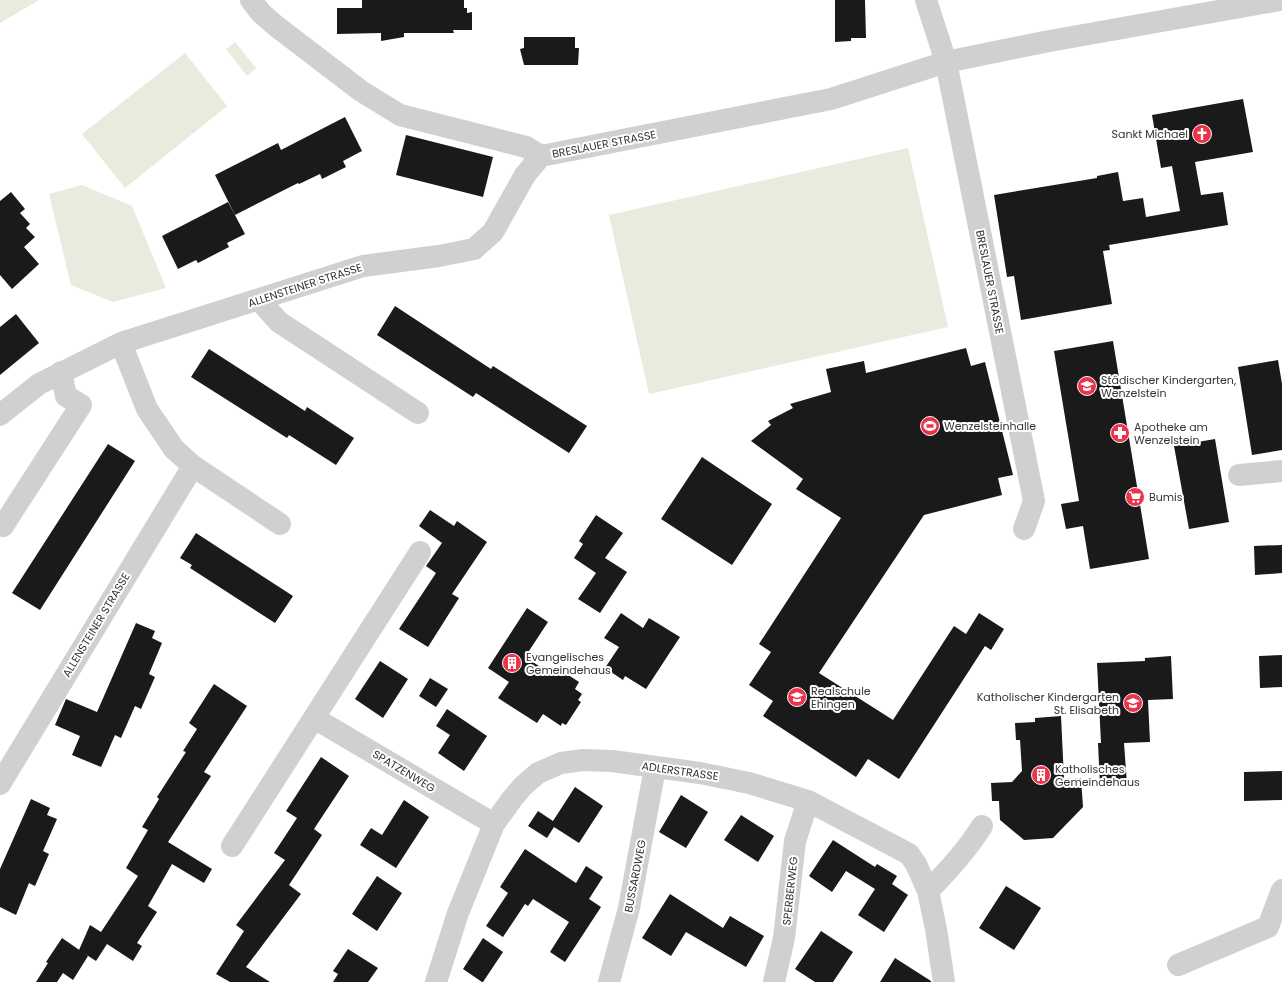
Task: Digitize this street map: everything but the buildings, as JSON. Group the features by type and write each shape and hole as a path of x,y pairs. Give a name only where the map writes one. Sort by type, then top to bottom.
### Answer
{"street":[{"name":"BRESLAUER STRASSE","path":"251,0 276,26 361,91 400,115 526,147 541,156 831,99 946,62 1066,38 1280,0"},
{"path":"926,0 946,62"},
{"name":"BRESLAUER STRASSE","path":"946,62 1034,501 1024,530"},
{"name":"ALLENSTEINER STRASSE","path":"0,415 9,406 39,384 121,343 363,266 439,256 474,249 493,232 525,175 541,156"},
{"path":"259,300 279,322 418,413"},
{"path":"121,343 148,409 174,449 193,466 280,524"},
{"path":"3,526 81,405 66,396 61,372"},
{"name":"ALLENSTEINER STRASSE","path":"0,784 193,466"},
{"path":"1239,475 1282,471"},
{"path":"232,846 420,552"},
{"name":"SPATZENWEG","path":"314,718 494,824"},
{"name":"ADLERSTRASSE","path":"436,982 458,913 494,824 523,786 538,773 561,763 583,760 612,761 700,773 749,783 808,801 909,854 916,864 928,891 936,929 944,982"},
{"name":"BUSSARDWEG","path":"609,982 629,908 655,768"},
{"name":"SPERBERWEG","path":"774,982 784,938 795,841 808,801"},
{"path":"928,891 946,873 972,842 982,826"},
{"path":"1178,964 1268,927 1282,890"}],"shaded area":[{"path":"0,0 39,0 0,23"},
{"path":"235,42 256,68 247,76 226,49"},
{"path":"185,53 227,106 125,188 82,134"},
{"path":"908,148 948,327 649,394 609,215"},
{"path":"82,185 132,206 166,288 113,302 71,285 49,194"}],"place":[{"name":"Sankt Michael","path":"1202,134"},
{"name":"Städischer Kindergarten, Wenzelstein","path":"1087,386"},
{"name":"Wenzelsteinhalle","path":"930,426"},
{"name":"Apotheke am Wenzelstein","path":"1120,433"},
{"name":"Bumis","path":"1135,497"},
{"name":"Evangelisches Gemeindehaus","path":"512,663"},
{"name":"Realschule Ehingen","path":"797,697"},
{"name":"Katholischer Kindergarten St. Elisabeth","path":"1133,703"},
{"name":"Katholisches Gemeindehaus","path":"1041,775"}]}
